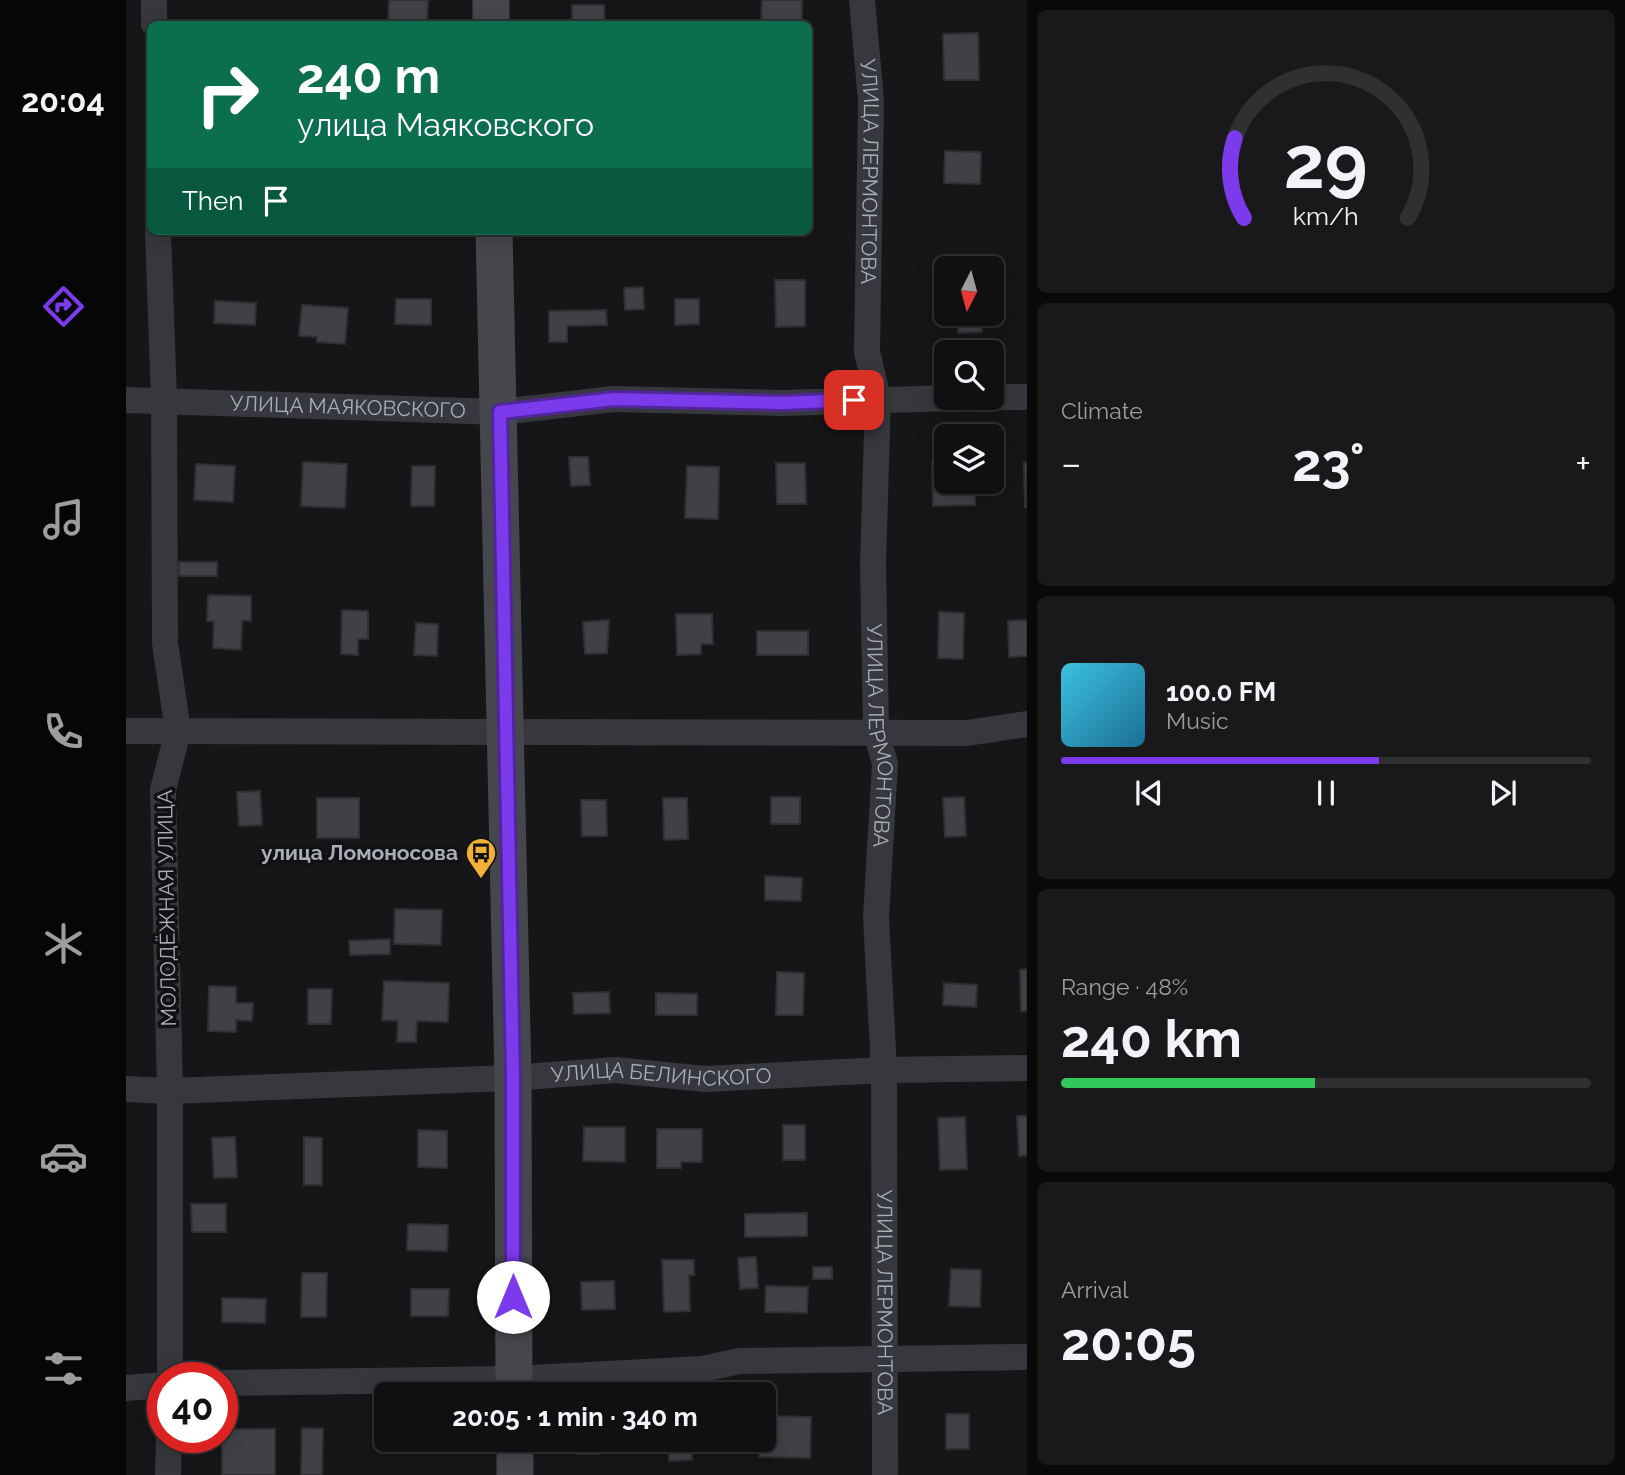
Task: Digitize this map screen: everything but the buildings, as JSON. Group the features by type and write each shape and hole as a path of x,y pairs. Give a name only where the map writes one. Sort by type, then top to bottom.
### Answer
{"street":[{"path":"154,0 154,21"},
{"path":"491,0 491,21"},
{"name":"УЛИЦА ЛЕРМОНТОВА","path":"862,0 871,101 867,352 878,398 873,564 876,731 885,764 876,917 884,1070 885,1475"},
{"name":"МОЛОДЁЖНАЯ УЛИЦА","path":"158,235 164,400 165,643 177,731 163,790 170,1091 170,1362"},
{"path":"494,235 513,1078 514,1382"},
{"name":"УЛИЦА МАЯКОВСКОГО","path":"1004,397 1027,397"},
{"name":"УЛИЦА МАЯКОВСКОГО","path":"126,400 500,412 614,399 782,403 934,398"},
{"path":"126,731 468,730 504,734 876,731 967,733 1027,724"},
{"name":"УЛИЦА БЕЛИНСКОГО","path":"126,1089 170,1091 513,1078 615,1070 705,1079 884,1070 1027,1068"},
{"path":"566,1382 702,1369 740,1361 1027,1357"},
{"path":"238,1384 374,1386"},
{"path":"126,1388 147,1386"},
{"path":"515,1452 515,1475"},
{"path":"169,1453 169,1475"}],"place":[{"name":"улица Ломоносова","path":"481,880"}],"route":[{"path":"513,1297 513,1078 504,734 500,412 614,399 782,403 854,400"}]}
